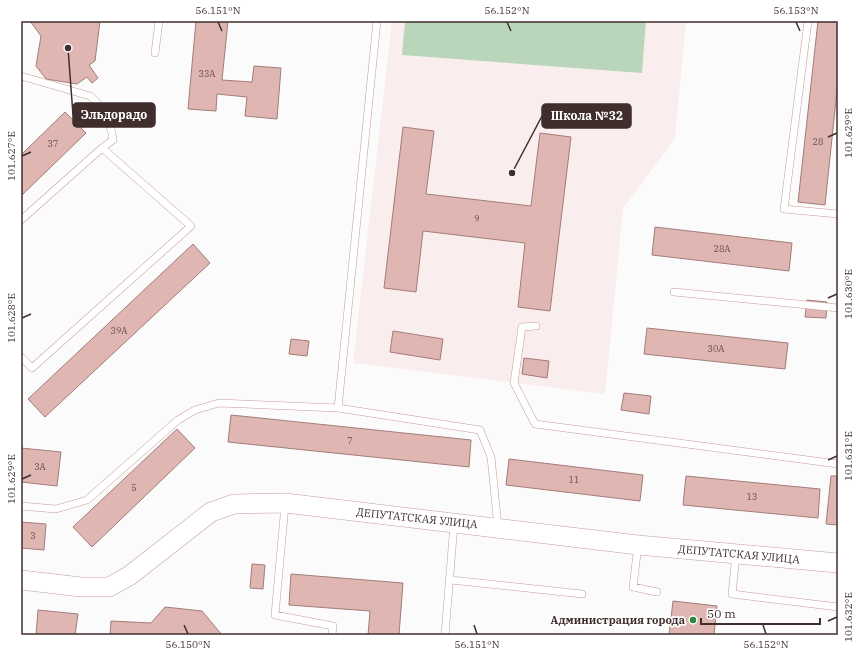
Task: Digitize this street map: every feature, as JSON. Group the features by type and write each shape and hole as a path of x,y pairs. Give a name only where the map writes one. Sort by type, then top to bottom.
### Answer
{"street":[{"name":"ДЕПУТАТСКАЯ УЛИЦА","path":"21,580 81,587 109,587 129,576 210,512 234,504 286,502 454,524 498,527 638,544 838,564"}],"lane":[{"path":"155,53 159,21"},
{"path":"338,408 377,21"},
{"path":"808,21 784,209 838,214"},
{"path":"21,76 90,96 98,102 112,125 113,140 21,220"},
{"path":"21,357 32,368 191,226 102,148"},
{"path":"674,292 838,308"},
{"path":"536,326 522,327 514,383 535,424 838,464"},
{"path":"21,506 56,509 87,500 178,420 195,410 213,404 338,408 480,430 492,457 498,527"},
{"path":"286,502 275,615 333,626 332,635"},
{"path":"446,635 454,524"},
{"path":"638,544 633,588 657,592"},
{"path":"736,554 732,594 838,607"},
{"path":"451,580 582,594"}],"shaded area":[{"path":"392,21 686,21 675,138 623,209 605,394 353,363"}],"green space":[{"path":"405,21 646,21 642,73 402,55"}],"building":[{"path":"30,21 100,21 95,61 89,65 98,78 92,83 87,77 77,84 46,79 36,66 41,36"},
{"path":"196,21 228,21 222,80 252,82 254,66 281,68 277,119 245,116 247,97 217,94 216,111 188,109"},
{"path":"818,21 838,21 838,81 825,205 798,202"},
{"path":"65,112 86,133 21,196 21,155"},
{"path":"403,127 434,131 426,194 531,206 540,133 571,137 550,311 518,307 525,243 423,231 416,292 384,288"},
{"path":"655,227 792,243 789,271 652,255"},
{"path":"193,244 210,263 45,417 28,399"},
{"path":"807,300 827,302 826,318 805,317"},
{"path":"647,328 788,343 785,369 644,354"},
{"path":"393,331 443,339 440,360 390,352"},
{"path":"291,339 309,341 307,356 289,354"},
{"path":"524,358 549,361 547,378 522,374"},
{"path":"624,393 651,396 649,414 621,410"},
{"path":"231,415 471,440 469,467 228,442"},
{"path":"177,429 195,448 92,547 73,527"},
{"path":"21,448 61,452 57,486 21,482"},
{"path":"509,459 643,475 640,501 506,485"},
{"path":"686,476 820,489 818,518 683,505"},
{"path":"831,476 838,476 838,525 826,524"},
{"path":"21,522 46,524 44,550 21,548"},
{"path":"252,564 265,565 263,589 250,588"},
{"path":"291,574 403,583 399,635 368,635 370,611 289,605"},
{"name":"Администрация города","path":"673,601 717,606 714,635 669,635"},
{"path":"165,607 202,611 222,635 110,635 111,621 151,623"},
{"path":"38,610 78,614 75,635 36,635"}],"place":[{"name":"Эльдорадо","path":"68,48"},
{"name":"Школа №32","path":"512,173"},
{"name":"Администрация города","path":"693,620"}]}
